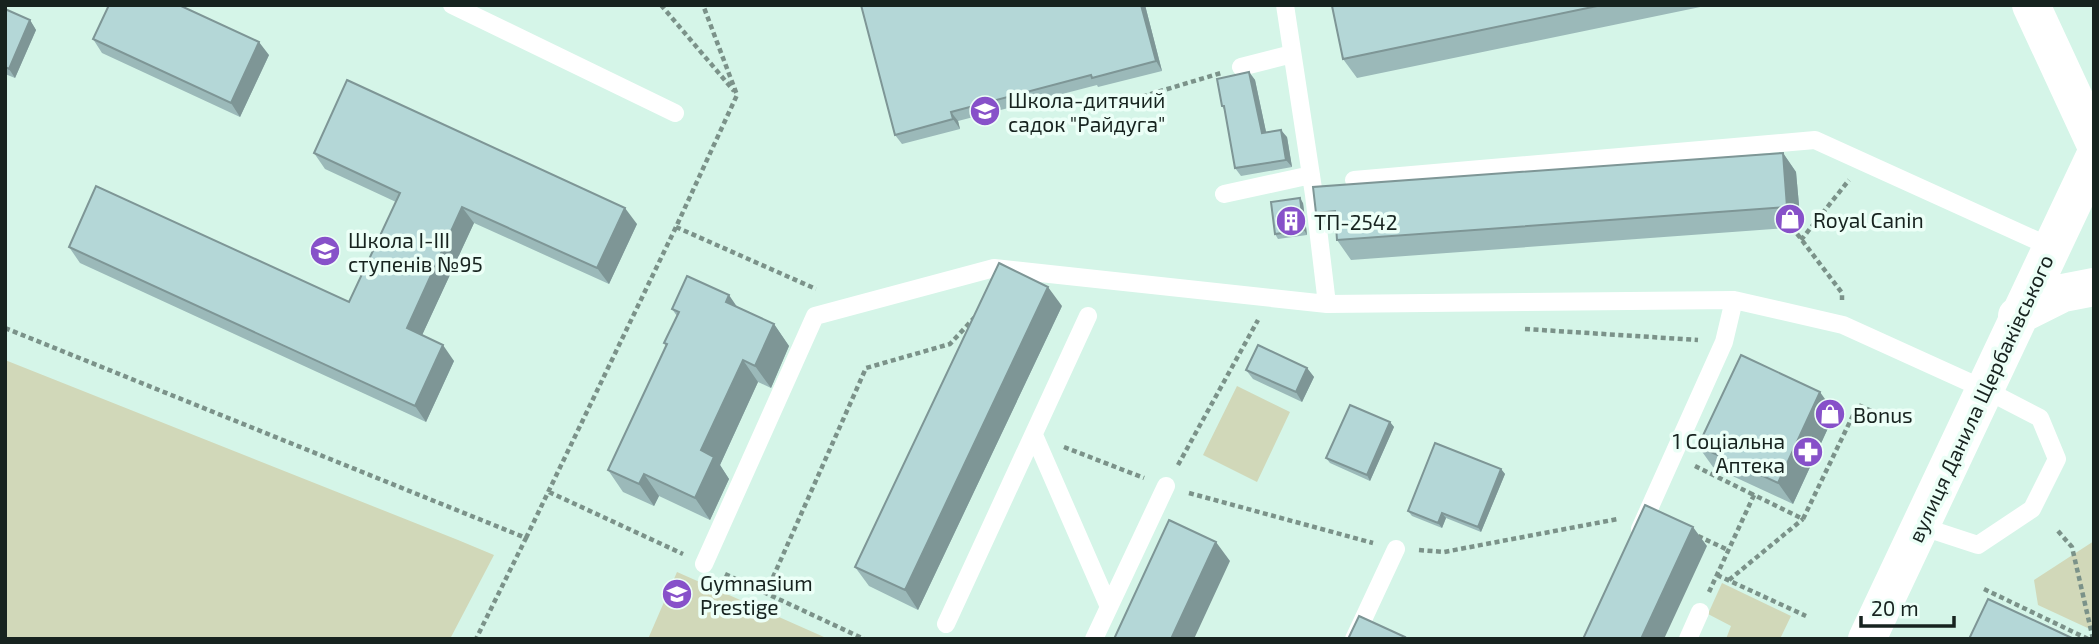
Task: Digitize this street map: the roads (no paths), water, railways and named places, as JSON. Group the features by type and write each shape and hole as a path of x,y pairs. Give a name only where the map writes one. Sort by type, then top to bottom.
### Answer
{"main road":[{"path":"2031,5 2094,141"},
{"name":"вулиця Данила Щербаківського","path":"1867,639 2017,316 2094,158"},
{"path":"2017,316 2063,293 2094,286"}],"lane":[{"path":"452,5 675,113"},
{"path":"1285,5 1327,304"},
{"path":"1241,67 1292,54"},
{"path":"1354,180 1815,140 2051,247"},
{"path":"1224,194 1311,175"},
{"path":"704,564 814,316 994,268 1327,304 1734,300 1843,325 1984,389 2040,418 2057,459 2032,509 1978,545 1920,526"},
{"path":"1632,547 1724,342 1734,300"},
{"path":"946,624 1088,316"},
{"path":"1034,435 1109,607"},
{"path":"1094,639 1166,486"},
{"path":"1354,639 1396,549"},
{"path":"1688,639 1700,612"}],"place":[{"name":"Школа-дитячий садок \"Райдуга\"","path":"985,111"},
{"name":"Royal Canin","path":"1790,219"},
{"name":"ТП-2542","path":"1291,221"},
{"name":"Школа І-ІІІ ступенів №95","path":"325,251"},
{"name":"Bonus","path":"1830,414"},
{"name":"1 Соціальна Аптека","path":"1808,452"},
{"name":"Gymnasium Prestige","path":"677,594"}]}
